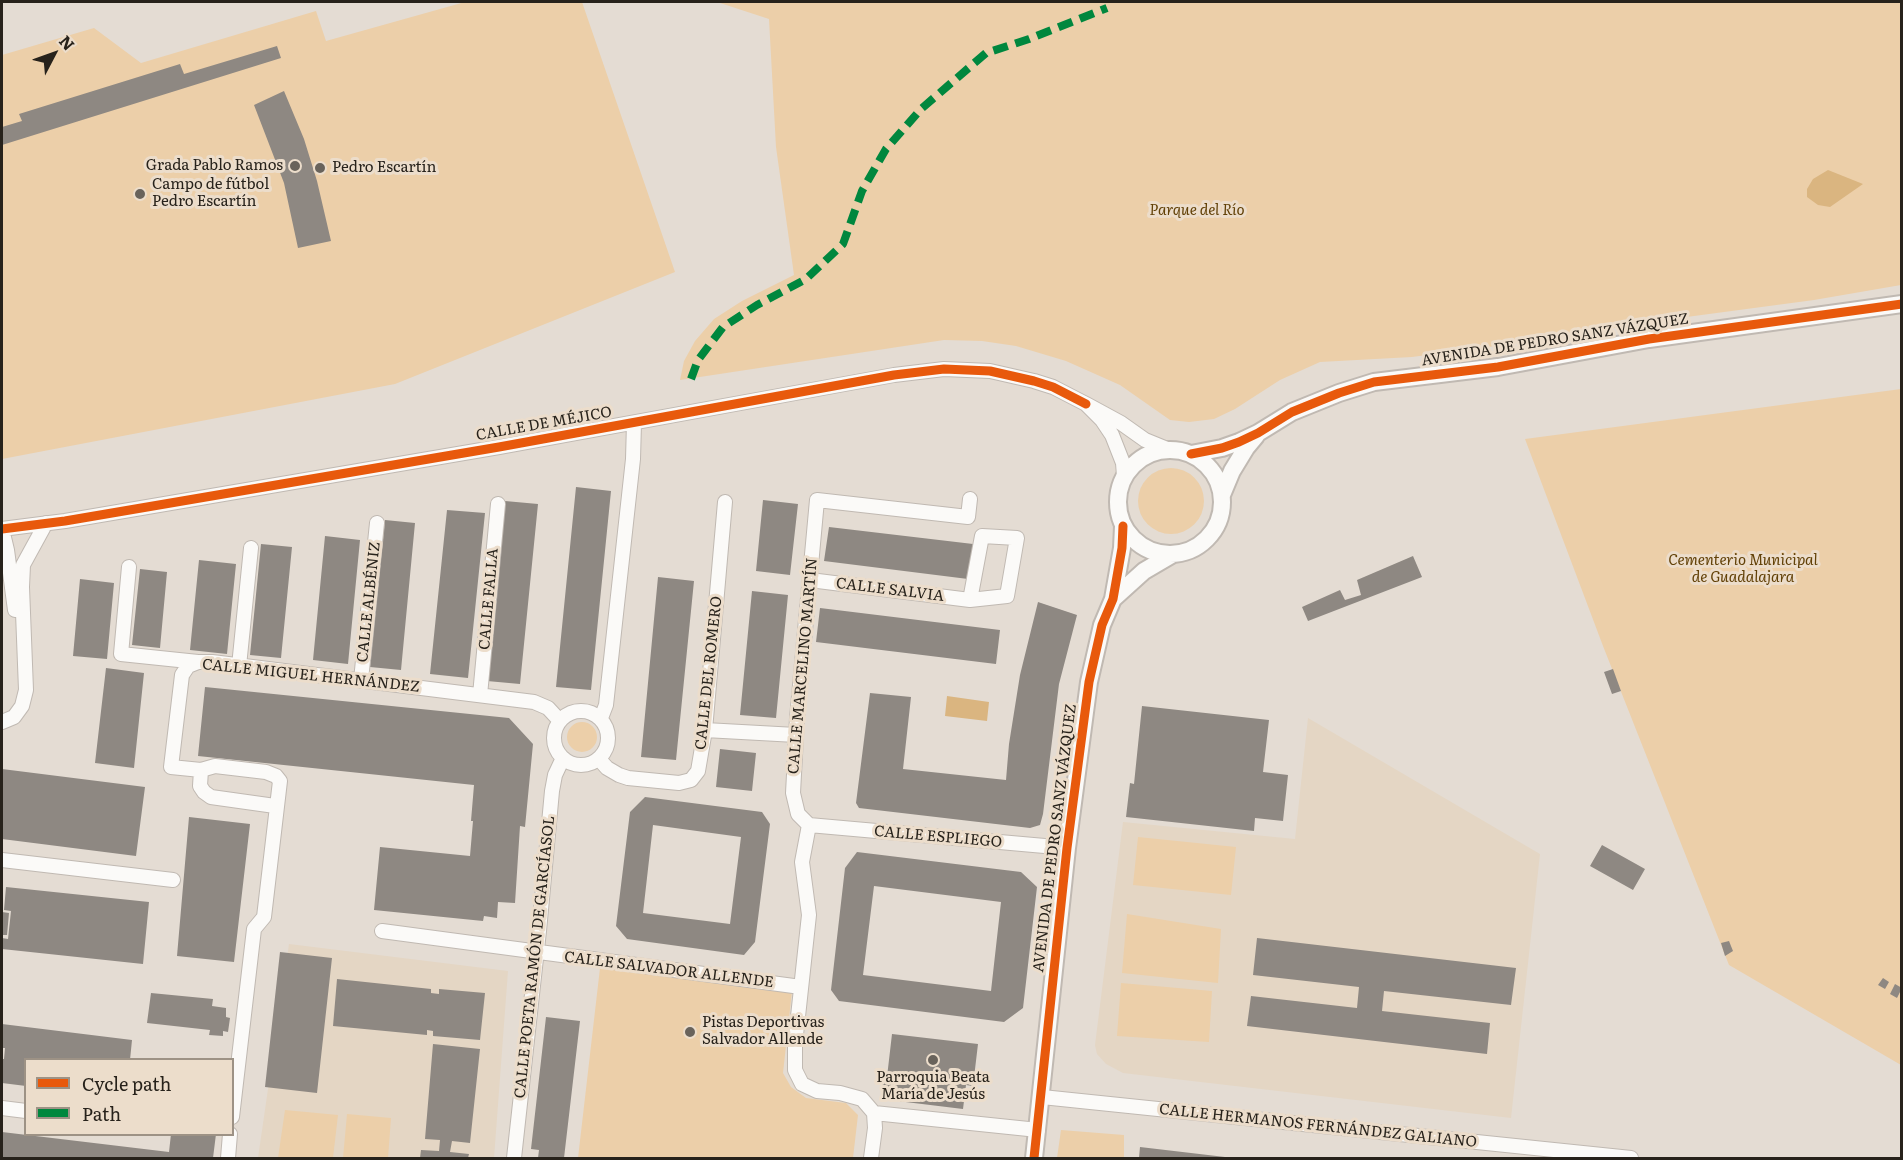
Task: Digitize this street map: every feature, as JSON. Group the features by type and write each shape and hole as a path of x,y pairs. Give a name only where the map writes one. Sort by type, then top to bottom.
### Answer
{"street":[{"name":"AVENIDA DE PEDRO SANZ VÁZQUEZ","path":"1191,454 1221,448 1258,433 1292,412 1374,382 1498,367 1649,339 1902,304"},
{"name":"CALLE DE MÉJICO","path":"2,529 634,423 894,375 944,369 990,370 1053,387 1121,423 1145,440 1167,449"},
{"name":"CALLE DE MÉJICO","path":"1086,404 1102,420 1112,435 1123,463 1124,476"},
{"path":"601,718 606,698 632,471 634,423"},
{"name":"AVENIDA DE PEDRO SANZ VÁZQUEZ","path":"1222,495 1232,471 1258,433"},
{"path":"1167,449 1191,454 1201,459 1215,475 1222,495 1222,508 1214,531 1196,548 1173,554 1161,554 1138,544 1123,526 1119,513 1117,500 1124,476 1142,457 1154,452 1167,449"},
{"name":"CALLE MARCELINO MARTÍN","path":"809,825 798,814 793,793 817,500 968,517 970,499"},
{"name":"CALLE DEL ROMERO","path":"599,759 607,768 628,778 679,783 691,780 698,771 705,730 726,502"},
{"name":"CALLE FALLA","path":"480,695 498,504"},
{"path":"2,722 14,717 22,706 26,690 23,565 46,523"},
{"name":"CALLE ALBÉNIZ","path":"361,680 377,523"},
{"name":"AVENIDA DE PEDRO SANZ VÁZQUEZ","path":"1034,1158 1067,848 1089,682 1102,625 1113,599 1122,548 1123,526"},
{"path":"2,529 26,671"},
{"name":"CALLE SALVIA","path":"810,580 970,600 1007,596 1017,538 982,536 970,600"},
{"path":"239,666 251,548"},
{"name":"AVENIDA DE PEDRO SANZ VÁZQUEZ","path":"1113,599 1144,571 1173,554"},
{"path":"129,567 121,654 198,662"},
{"name":"CALLE MIGUEL HERNÁNDEZ","path":"201,770 171,767 182,675 188,666 198,662 361,680 542,704 560,721"},
{"path":"580,710 588,711 601,718 606,724 609,739 599,759 581,765 568,762 563,758 555,744 554,736 560,721 572,712 580,710"},
{"path":"705,730 796,735"},
{"name":"CALLE POETA RAMÓN DE GARCÍASOL","path":"513,1158 552,791 555,775 563,758"},
{"path":"234,1100 254,930 264,917 275,806 280,781 276,776 266,772 214,766 201,770 200,786 211,797 275,806"},
{"path":"809,825 802,862 809,915 795,1044 795,1070 802,1084 817,1091 862,1098 874,1113 875,1128 871,1158"},
{"name":"CALLE ESPLIEGO","path":"809,825 1067,848"},
{"path":"2,860 173,880"},
{"name":"CALLE SALVADOR ALLENDE","path":"382,931 801,987"},
{"name":"CALLE HERMANOS FERNÁNDEZ GALIANO","path":"1042,1097 1631,1158"},
{"path":"2,1108 24,1111"},
{"path":"874,1113 1038,1130"},
{"path":"228,1158 231,1136"}],"shaded area":[{"path":"1828,170 1863,184 1830,207 1818,205 1807,197 1807,189 1813,179"},
{"path":"947,696 989,702 987,721 945,716"},
{"path":"1308,718 1540,854 1511,1118 1123,1073 1106,1064 1097,1054 1095,1045 1123,822 1295,839"},
{"path":"289,944 508,971 494,1158 258,1158"}],"green space":[{"name":"Pedro Escartín","path":"465,2 582,2 675,272 395,384 2,459 2,55 94,28 141,63 316,11 326,41"},
{"name":"Parque del Río","path":"717,2 1901,2 1901,285 1556,338 1412,357 1320,362 1280,380 1235,409 1214,419 1189,422 1170,420 1120,385 1066,361 1016,346 982,341 944,340 680,380 684,361 695,341 714,319 742,301 794,275 776,147 769,19"},
{"name":"Cementerio Municipal de Guadalajara","path":"1901,389 1901,1065 1729,965 1603,646 1525,439"},
{"path":"1171,468 1184,471 1194,478 1201,488 1204,501 1201,514 1194,524 1184,531 1171,534 1158,531 1148,524 1141,514 1138,501 1141,488 1148,478 1158,471"},
{"path":"582,722 588,723 596,731 596,743 588,751 582,752 576,751 568,743 567,737 568,731 576,723"},
{"path":"1138,837 1236,847 1231,895 1133,885"},
{"path":"1127,914 1221,929 1218,983 1122,973"},
{"name":"Pistas Deportivas Salvador Allende","path":"600,968 792,991 783,1073 791,1087 806,1098 846,1103 858,1115 853,1158 578,1158"},
{"path":"1121,983 1212,991 1209,1042 1117,1036"},
{"path":"285,1110 338,1115 333,1158 278,1158"},
{"path":"347,1114 391,1118 388,1158 343,1158"},
{"path":"1061,1130 1124,1135 1124,1158 1057,1158"}],"building":[{"path":"277,46 281,58 2,145 2,127 22,121 19,114 180,64 184,74"},
{"name":"Grada Pablo Ramos","path":"284,91 304,139 317,181 331,241 298,248 284,183 254,105"},
{"path":"576,487 611,491 591,690 556,687"},
{"path":"763,500 798,504 790,575 756,571"},
{"path":"505,501 538,504 520,684 487,681"},
{"path":"447,510 485,513 468,678 430,674"},
{"path":"385,520 415,523 401,670 370,667"},
{"path":"829,527 973,544 968,579 824,561"},
{"path":"325,536 360,540 348,664 313,660"},
{"path":"261,544 292,547 281,658 250,655"},
{"path":"1413,556 1422,577 1308,621 1302,607 1340,590 1345,600 1361,595 1357,580"},
{"path":"199,560 236,564 227,654 190,650"},
{"path":"140,569 167,572 160,648 132,645"},
{"path":"658,577 694,581 676,760 641,757"},
{"path":"80,579 114,583 107,659 73,656"},
{"path":"752,591 788,595 776,718 740,715"},
{"path":"1038,602 1077,615 1059,684 1040,825 1030,828 859,808 856,803 870,693 911,697 903,769 1006,780 1020,675"},
{"path":"820,608 1000,630 996,664 816,642"},
{"path":"106,668 144,673 134,768 95,763"},
{"path":"1613,669 1621,691 1612,694 1604,672"},
{"path":"205,687 509,718 533,744 525,827 520,826 515,903 498,902 497,918 484,916 483,921 374,910 380,847 470,856 474,785 198,756"},
{"path":"1142,706 1269,720 1263,772 1288,775 1283,821 1255,818 1254,831 1126,817 1130,783 1134,784"},
{"path":"720,749 756,753 752,791 716,787"},
{"path":"2,769 145,787 136,856 2,839"},
{"path":"645,797 762,812 770,824 755,942 744,955 627,939 616,926 630,812","holes":["653,825 741,837 730,924 643,913"]},
{"path":"189,817 250,824 234,962 177,956"},
{"path":"1602,845 1645,869 1633,890 1590,866"},
{"path":"857,852 1021,872 1037,887 1023,1008 1004,1022 839,1001 831,990 845,868","holes":["874,886 1001,902 991,991 863,975"]},
{"path":"6,887 149,902 143,964 2,949 2,938 8,939 11,911 4,910"},
{"path":"2,912 9,913 7,935 2,935"},
{"path":"1257,938 1516,968 1511,1005 1384,991 1382,1011 1490,1023 1487,1054 1247,1026 1251,996 1357,1008 1359,987 1253,975"},
{"path":"1729,941 1733,951 1725,956 1721,943"},
{"path":"280,952 332,958 317,1093 265,1087"},
{"path":"1883,978 1889,982 1885,989 1878,985"},
{"path":"337,979 431,989 431,993 439,994 439,989 485,993 480,1040 433,1036 433,1031 427,1030 427,1035 333,1026"},
{"path":"1895,984 1902,988 1897,998 1890,994"},
{"path":"151,993 213,999 212,1006 226,1008 226,1017 230,1018 228,1032 223,1031 223,1036 209,1035 210,1030 147,1023"},
{"path":"546,1017 580,1021 564,1158 538,1158 539,1150 531,1149"},
{"path":"2,1024 132,1040 130,1058 24,1058 24,1086 2,1083 2,1059 4,1059 5,1048 2,1048"},
{"name":"Parroquia Beata María de Jesús","path":"892,1034 978,1044 973,1086 966,1085 963,1109 881,1099 883,1076 887,1077"},
{"path":"433,1044 480,1049 470,1143 452,1141 450,1152 469,1154 468,1158 420,1158 421,1150 439,1151 440,1140 425,1139"},
{"path":"2,1132 169,1152 171,1136 216,1136 213,1158 2,1158"},
{"path":"1140,1147 1225,1157 1225,1158 1139,1158"}],"marked path":[{"path":"691,379 698,360 723,327 757,305 806,279 843,244 862,191 886,149 921,109 986,53 1029,39 1107,8"}],"cycle path":[{"path":"1191,454 1239,442 1292,412 1374,382 1498,367 1649,339 1902,304"},
{"path":"2,529 65,521 499,447 894,375 944,369 990,371 1034,381 1053,387 1086,404"},
{"path":"1034,1158 1067,848 1089,682 1102,625 1113,599 1122,548 1123,526"}],"place":[{"name":"Grada Pablo Ramos","path":"295,166"},
{"name":"Pedro Escartín","path":"320,168"},
{"name":"Campo de fútbol Pedro Escartín","path":"140,194"},
{"name":"Pistas Deportivas Salvador Allende","path":"690,1032"},
{"name":"Parroquia Beata María de Jesús","path":"933,1060"}]}
